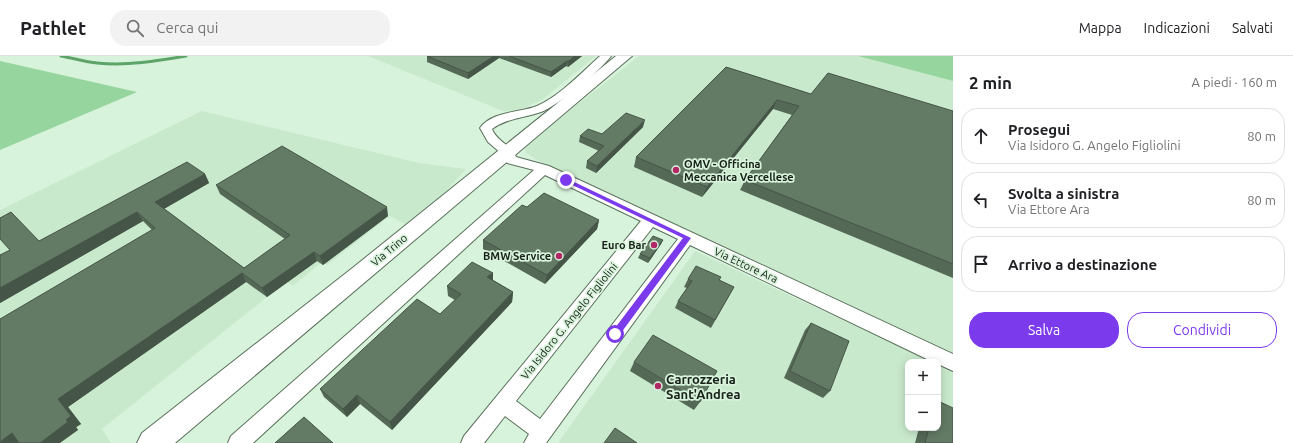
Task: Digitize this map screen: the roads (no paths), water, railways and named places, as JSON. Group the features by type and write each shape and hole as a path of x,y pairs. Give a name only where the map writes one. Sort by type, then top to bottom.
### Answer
{"main road":[{"path":"592,84 601,69 616,56"},
{"name":"Via Trino","path":"152,443 625,56"},
{"path":"592,84 614,73 635,56"}],"street":[{"name":"Via Ettore Ara","path":"606,56 583,77 544,106 494,121 486,128 489,136 495,143 508,152 512,160 541,168 953,363"},
{"path":"238,443 541,168"},
{"name":"Via Isidoro G. Angelo Figliolini","path":"471,443 650,220"},
{"path":"503,403 538,437 687,238"}],"waterway":[{"path":"61,56 108,64 153,61 186,56"}],"place":[{"name":"OMV - Officina Meccanica Vercellese","path":"676,170"},
{"name":"Euro Bar","path":"654,245"},
{"name":"BMW Service","path":"559,256"},
{"name":"Carrozzeria Sant'Andrea","path":"658,386"}]}
